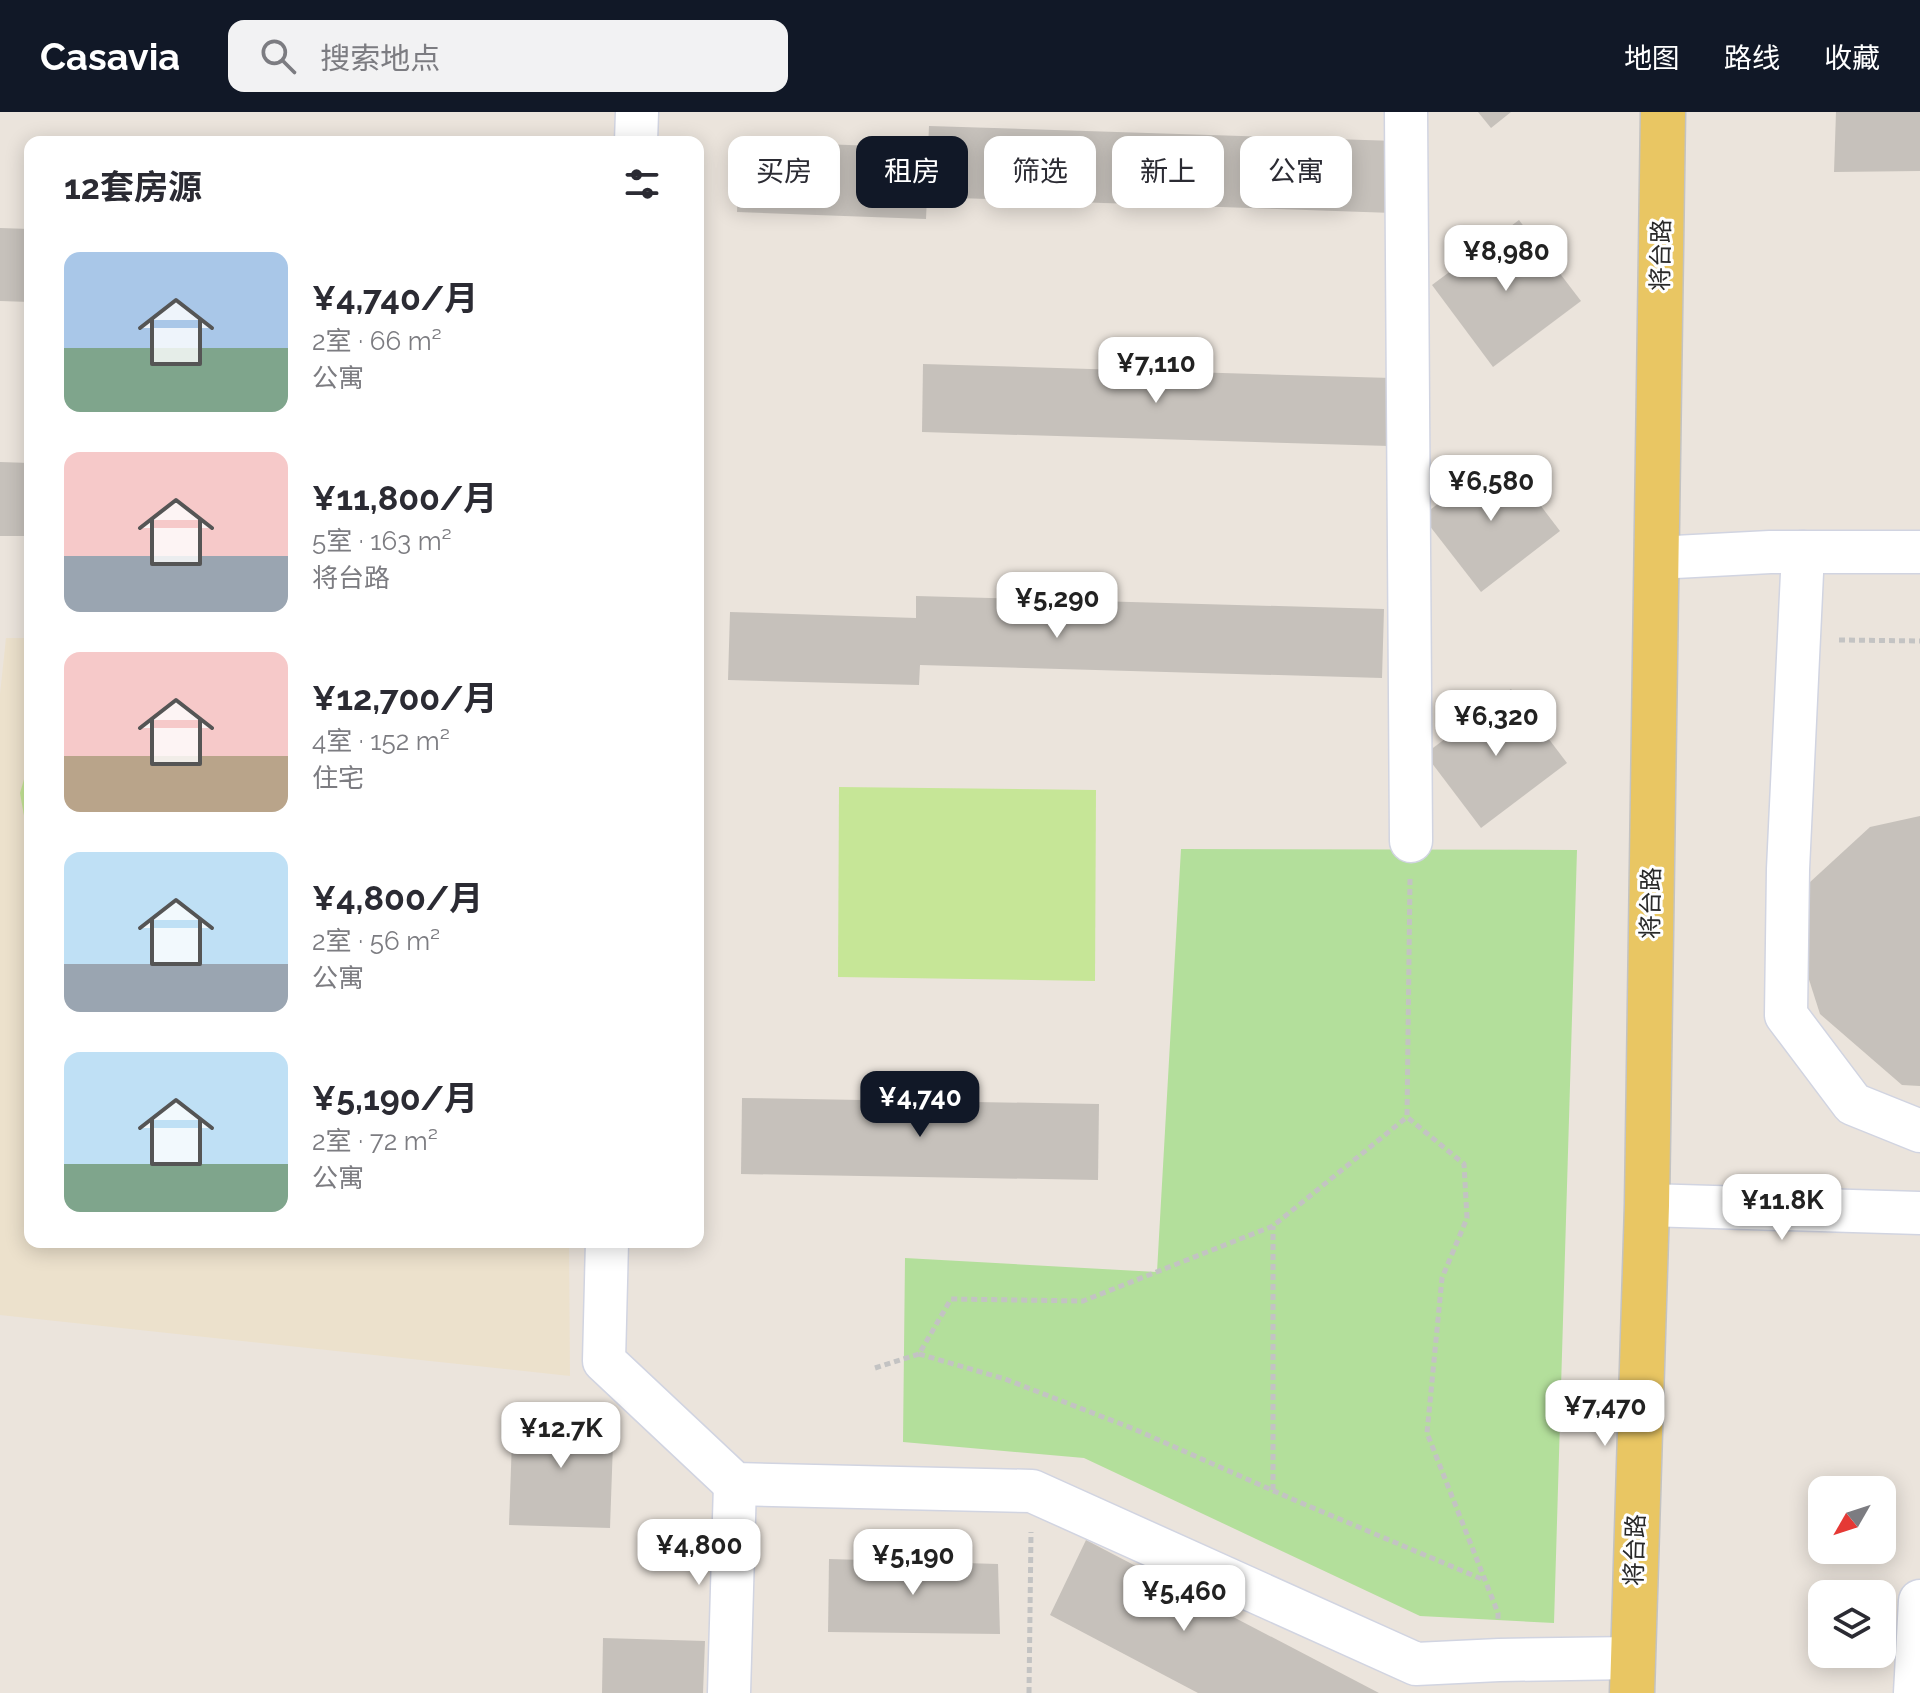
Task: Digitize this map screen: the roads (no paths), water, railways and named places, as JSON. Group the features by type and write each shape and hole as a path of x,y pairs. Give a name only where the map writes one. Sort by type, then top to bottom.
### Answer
{"main road":[{"name":"将台路","path":"1632,1675 1647,1205 1663,112"}],"street":[{"path":"636,136 637,112"},
{"path":"1406,112 1411,841"},
{"path":"1656,558 1803,552 1920,552"},
{"path":"1803,552 1788,869 1786,1015 1853,1104 1920,1131"},
{"path":"1647,1205 1920,1213"},
{"path":"607,1248 604,1361 735,1484 1032,1491 1416,1664 1499,1660 1632,1675"},
{"path":"729,1693 735,1484"},
{"path":"1915,1693 1920,1601"}]}
